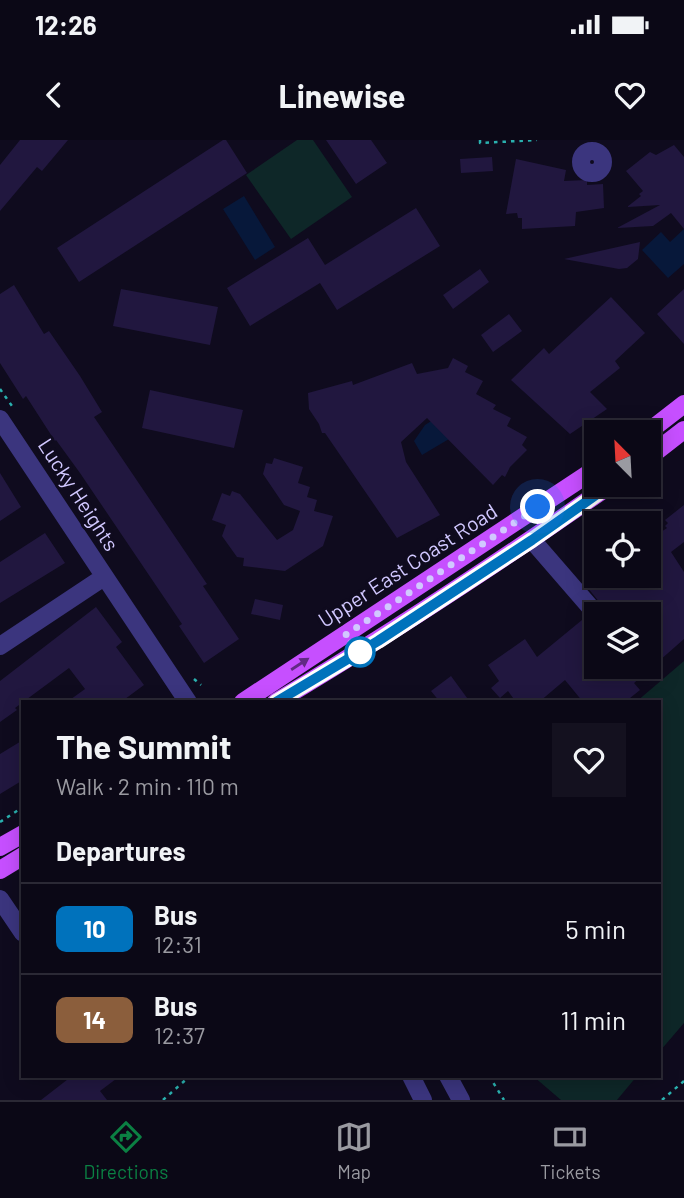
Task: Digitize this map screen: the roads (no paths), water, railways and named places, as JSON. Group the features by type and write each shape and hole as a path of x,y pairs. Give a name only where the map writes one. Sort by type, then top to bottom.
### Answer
{"main road":[{"path":"662,421 684,404"},
{"path":"662,447 684,430"},
{"name":"Upper East Coast Road","path":"246,700 584,477"},
{"path":"279,700 378,641 593,497"},
{"path":"0,847 21,835"},
{"path":"0,870 21,857"}],"street":[{"name":"Lucky Heights","path":"0,419 7,443 104,577 187,700"},
{"path":"532,540 586,602"},
{"name":"Lucky Heights","path":"0,646 104,577"},
{"path":"0,900 21,930"},
{"path":"412,1078 423,1100"},
{"path":"449,1078 461,1100"}],"water":[{"path":"244,196 275,247 255,260 223,209"},
{"path":"684,229 684,264 668,278 642,250 661,232 670,242"},
{"path":"436,418 449,439 422,455 414,441 425,425"}]}
